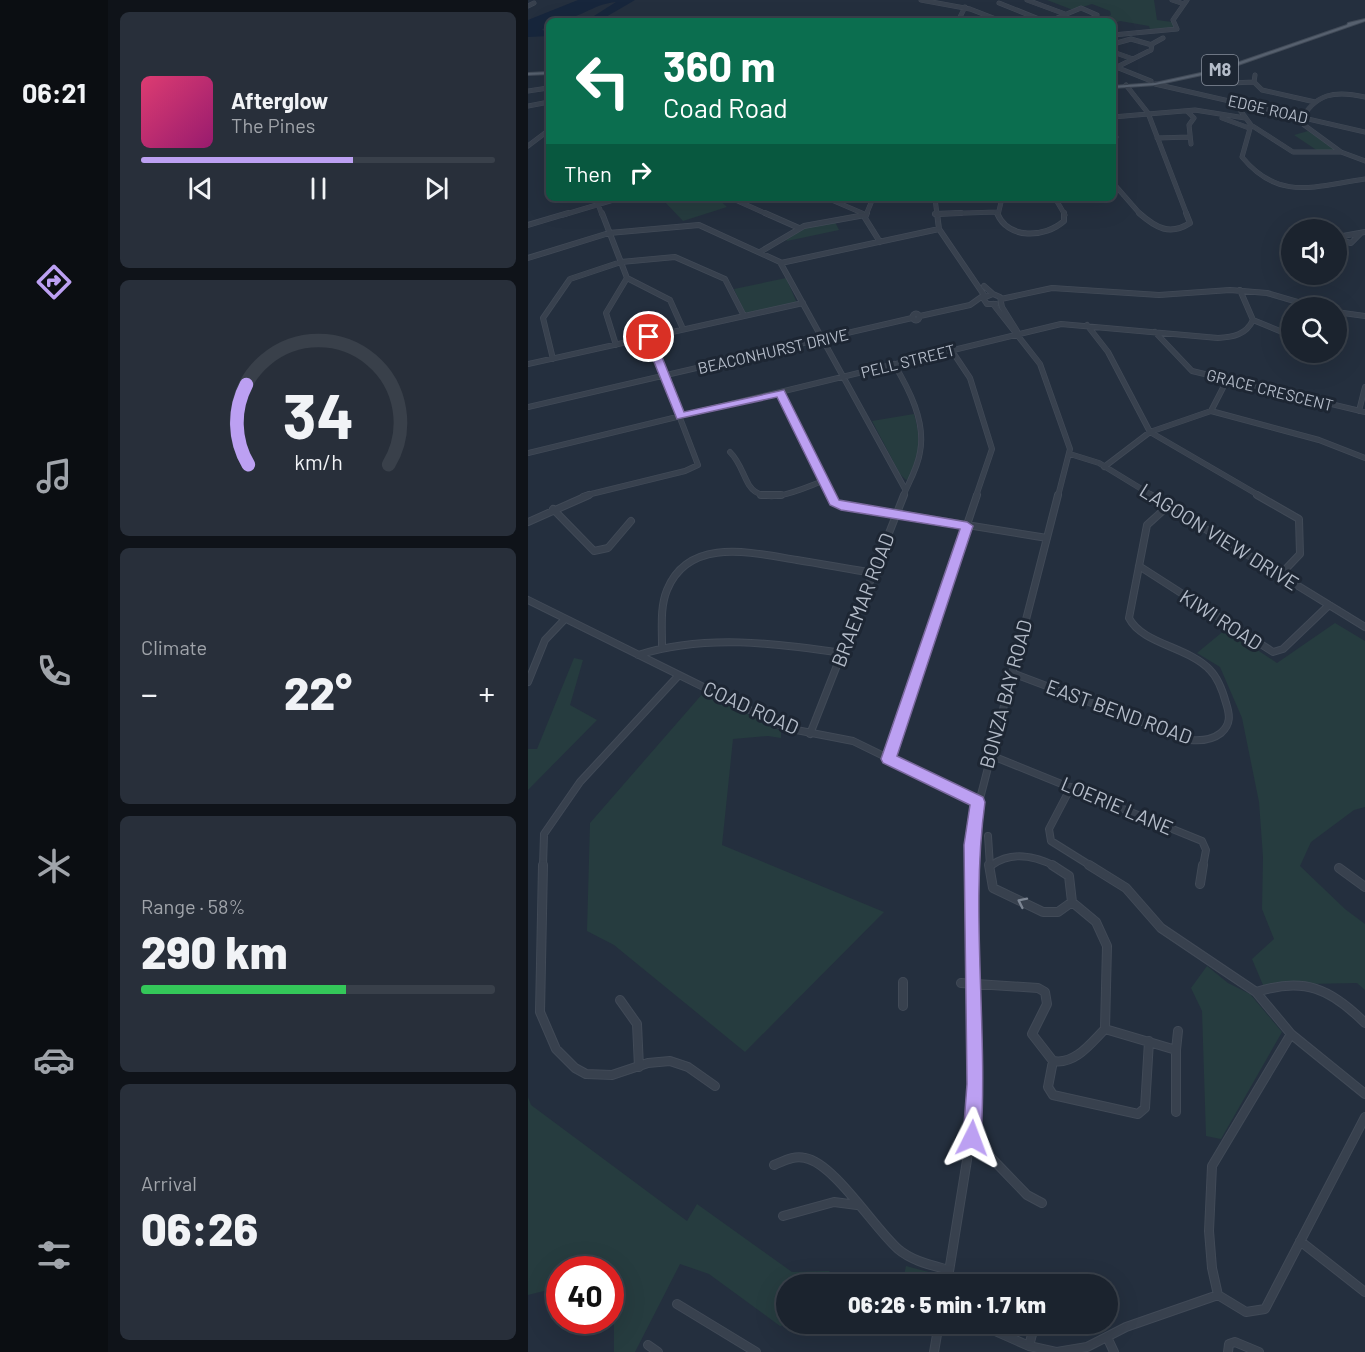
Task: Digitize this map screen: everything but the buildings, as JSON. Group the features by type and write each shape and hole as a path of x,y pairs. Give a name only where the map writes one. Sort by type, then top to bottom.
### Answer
{"main road":[{"path":"1359,22 1362,15"},
{"name":"M8","path":"1154,82 1220,68 1365,20"},
{"name":"M8","path":"1116,87 1178,80 1230,67 1353,24"},
{"path":"528,74 546,73"},
{"path":"1138,84 1143,78"},
{"path":"1171,87 1171,83 1178,80"}],"street":[{"path":"921,0 965,8 993,18"},
{"path":"1027,0 1065,14"},
{"path":"1172,0 1186,2"},
{"path":"528,1 534,3 528,6"},
{"path":"1116,35 1177,29 1173,21 1175,13 1186,2"},
{"path":"999,3 1036,18"},
{"path":"960,18 965,8"},
{"path":"1056,18 1080,8 1097,14 1092,18"},
{"path":"1116,67 1150,50 1152,45 1163,38"},
{"path":"1116,43 1131,39 1152,45"},
{"path":"1116,53 1133,59"},
{"name":"EDGE ROAD","path":"1116,67 1171,87 1365,132"},
{"path":"1254,82 1255,75"},
{"path":"1230,83 1254,82 1262,90 1315,102"},
{"path":"1116,186 1149,225 1168,230 1189,225 1190,218 1148,113 1126,85"},
{"path":"528,91 546,88"},
{"path":"1365,97 1340,91 1320,96 1302,117 1300,124 1341,152 1365,161"},
{"path":"1234,102 1250,126 1242,158 1254,172 1271,182 1308,190 1365,179"},
{"path":"528,106 546,103"},
{"path":"1187,111 1194,118 1189,124 1191,144"},
{"path":"1116,117 1187,111 1245,118"},
{"path":"1209,114 1250,126 1296,153 1341,152"},
{"path":"528,146 546,132"},
{"path":"1157,138 1190,137"},
{"path":"528,225 609,201"},
{"path":"738,201 799,228"},
{"path":"834,201 866,215"},
{"path":"872,201 866,215 867,223 880,242"},
{"path":"935,201 935,214 939,229 984,292 983,298"},
{"path":"1001,201 997,212 1001,222 1014,230 1027,234 1047,233 1065,220 1056,201"},
{"path":"598,204 627,278 670,300 683,329"},
{"path":"935,214 997,212"},
{"path":"760,252 799,228 866,215"},
{"path":"528,258 609,232 700,225 781,263 906,489"},
{"path":"781,263 939,229"},
{"path":"939,229 987,291 1000,300"},
{"path":"553,359 543,318 565,283 573,278 621,262 680,258 725,279 744,316"},
{"path":"616,345 606,313 627,278"},
{"path":"970,304 994,295 1006,296 1052,288 1159,295 1240,290 1282,297"},
{"path":"1240,290 1253,320 1281,331"},
{"path":"970,304 990,304 1006,296"},
{"name":"BONZA BAY ROAD","path":"983,298 1019,334"},
{"name":"BONZA BAY ROAD","path":"948,1274 972,1138 976,1084 972,845 978,802 1070,454 1069,443 1040,364 1002,307 1000,300"},
{"path":"528,364 803,303"},
{"name":"BEACONHURST DRIVE","path":"528,407 912,318 916,319 920,316 970,304"},
{"path":"1347,314 1365,316"},
{"name":"PELL STREET","path":"528,453 1061,324 1224,337 1246,331 1253,320"},
{"path":"1087,325 1108,352 1150,432 1299,519 1300,554 1281,575"},
{"name":"GRACE CRESCENT","path":"1155,332 1189,368 1227,380 1362,411"},
{"path":"528,522 579,497 698,465 649,337"},
{"path":"888,759 993,447 970,378 952,351"},
{"name":"BRAEMAR ROAD","path":"810,734 920,454 922,444 908,391 894,364"},
{"path":"1211,411 1227,380"},
{"path":"1362,411 1365,387"},
{"path":"780,393 831,499 837,504 1047,538"},
{"name":"GRACE CRESCENT","path":"1104,466 1150,432 1211,411 1319,440 1365,458"},
{"path":"1067,464 1084,457 1069,443"},
{"path":"730,452 739,462 752,491 758,495 772,496 823,481"},
{"name":"LAGOON VIEW DRIVE","path":"1070,454 1084,457 1104,466 1365,627"},
{"name":"EAST BEND ROAD","path":"1012,673 1190,740 1207,741 1218,735 1229,723 1230,717 1214,673 1203,664 1141,632 1131,622 1129,614 1148,522 1168,506"},
{"path":"553,509 594,551 608,548 631,521"},
{"path":"662,645 663,603 666,589 682,567 711,553 735,550 874,573"},
{"name":"KIWI ROAD","path":"1139,566 1252,641 1273,652 1283,649 1329,606"},
{"name":"COAD ROAD","path":"528,600 786,728 810,734 845,738 978,802"},
{"path":"528,682 545,640 565,619"},
{"path":"639,655 662,645 776,643 842,653"},
{"path":"679,675 580,782 548,825 542,845 539,992 544,1029 560,1054 582,1072 600,1077 659,1060 672,1061 684,1066 714,1086"},
{"name":"LOERIE LANE","path":"990,755 1202,842 1206,850 1200,884"},
{"path":"1071,787 1049,829 1051,841 1126,888 1161,928 1256,992 1291,1034 1365,1094"},
{"path":"988,836 992,865 989,880 993,888 1031,907 1054,913 1072,902"},
{"path":"961,983 1038,988 1044,991 1045,1014 1034,1027 1032,1034 1053,1061 1061,1063 1069,1061 1105,1029 1107,945 1096,922 1072,902 1069,876 1035,858 1000,859 992,865"},
{"path":"1339,868 1365,887"},
{"path":"903,982 903,1006"},
{"path":"1256,992 1276,986 1320,987 1348,1006 1365,1023"},
{"path":"620,1000 638,1024 639,1067"},
{"path":"1105,1029 1176,1050"},
{"path":"1176,1112 1178,1031"},
{"path":"1291,1034 1212,1166 1209,1186 1212,1271 1218,1295 1247,1313 1259,1313 1264,1309 1365,1117"},
{"path":"1053,1061 1048,1087 1053,1095 1138,1114 1145,1108 1149,1041"},
{"path":"972,1138 1027,1196 1042,1203"},
{"path":"774,1165 787,1159 809,1159 858,1205 898,1249 919,1260 949,1270"},
{"path":"783,1216 834,1202 858,1205"},
{"path":"1300,1241 1365,1292"},
{"path":"1002,1334 1029,1346 1056,1352 1079,1350 1126,1327 1218,1295"},
{"path":"677,1304 756,1352"},
{"path":"934,1352 937,1334"},
{"path":"1029,1346 1032,1334"},
{"path":"1107,1338 1114,1352"},
{"path":"1228,1352 1230,1344 1235,1342 1259,1352"},
{"path":"648,1345 658,1352"}],"green space":[{"path":"1047,0 1154,0 1157,20 1172,22 1175,28 1150,29 1149,26 1120,21 1116,23 1116,18 1104,18 1111,15 1110,11 1092,4 1073,10"},
{"path":"1308,131 1336,150 1318,151 1294,135"},
{"path":"664,201 720,201 727,207 683,221"},
{"path":"835,222 839,230 787,241 785,238 807,227"},
{"path":"786,278 797,303 745,313 734,289"},
{"path":"914,414 918,432 918,447 909,478 906,480 900,474 872,421"},
{"path":"1335,623 1365,641 1365,807 1354,810 1311,842 1300,866 1345,909 1365,924 1365,990 1357,983 1263,985 1252,959 1274,939 1262,909 1263,857 1259,802 1242,718 1220,667 1197,653 1226,629 1277,663"},
{"path":"574,658 583,660 570,705 597,720 528,790 528,749 537,749"},
{"path":"704,692 781,731 781,738 768,736 733,739 722,845 884,912 745,1052 614,945 587,931 590,823"},
{"path":"1207,966 1228,983 1250,994 1282,1032 1221,1139 1206,1136 1202,1011 1191,988"},
{"path":"528,1097 531,1105 687,1221 697,1204 792,1272 829,1271 831,1274 776,1274 776,1323 709,1274 680,1264 635,1352 614,1352 614,1334 624,1334 624,1256 546,1256 546,1290 528,1295"},
{"path":"906,1266 936,1274 904,1274"}],"water":[{"path":"578,0 635,0 604,18 591,18 616,2 607,3 569,18 546,18 546,28 542,29 546,36 528,37 528,20"}],"route":[{"path":"649,337 681,417 780,393 834,502 841,506 967,526 888,759 978,802 972,845 976,1084 972,1138"}]}
